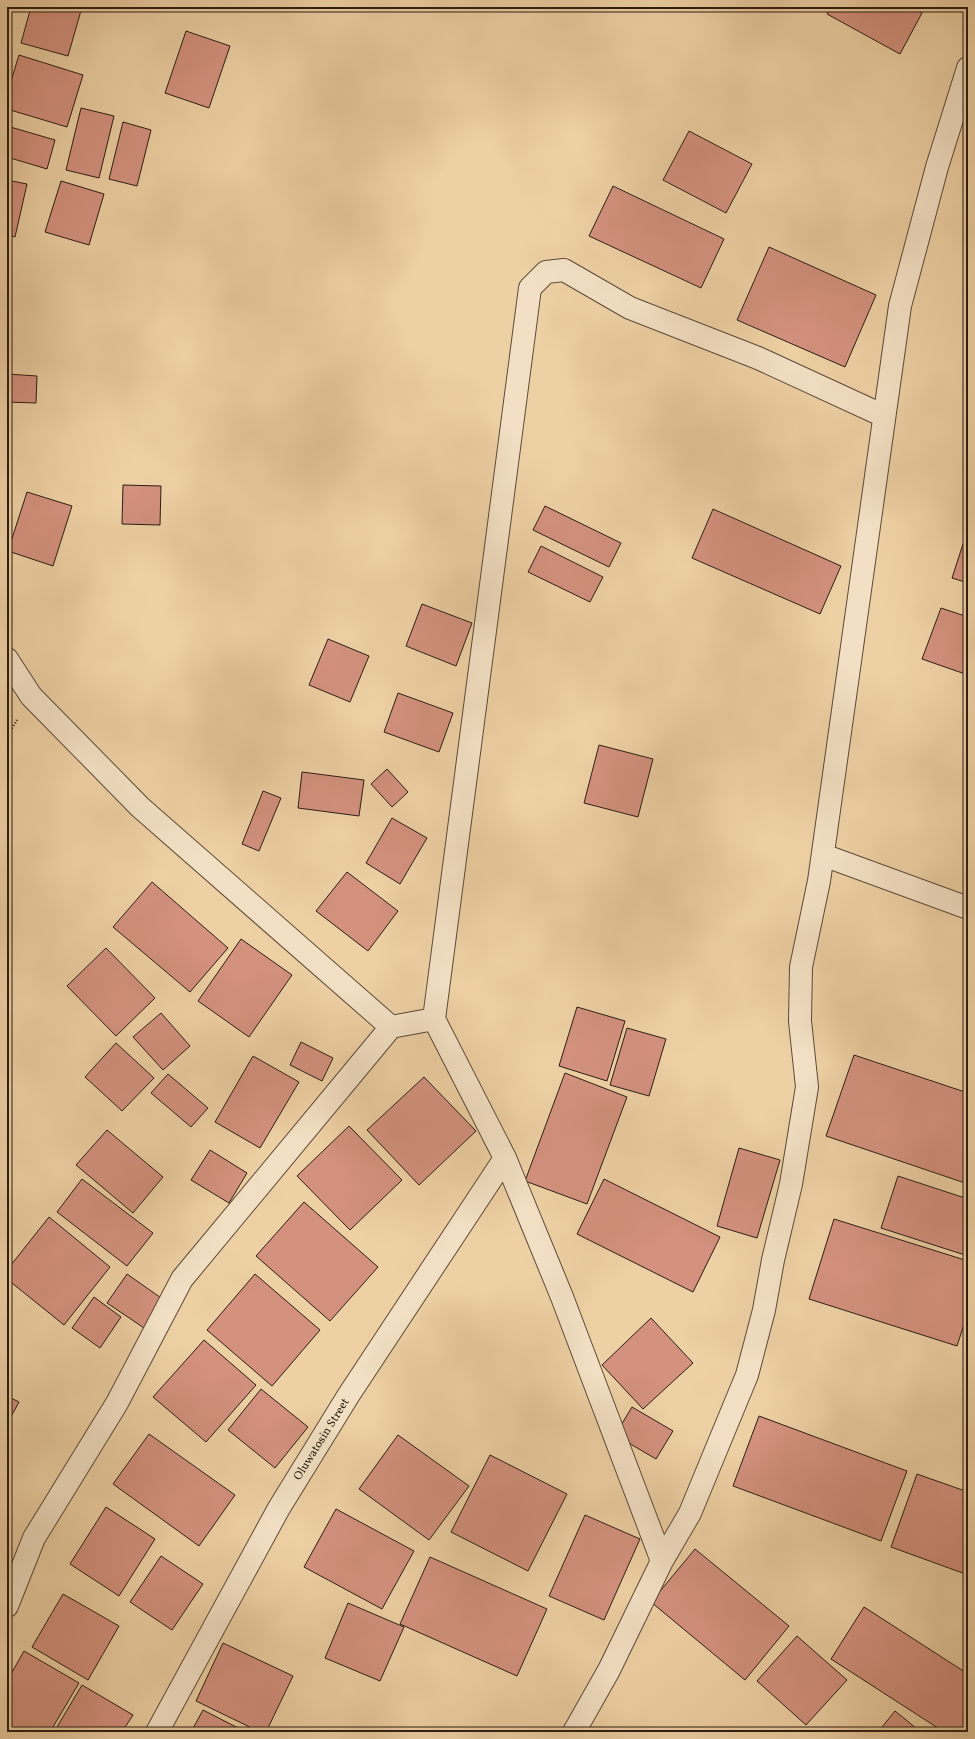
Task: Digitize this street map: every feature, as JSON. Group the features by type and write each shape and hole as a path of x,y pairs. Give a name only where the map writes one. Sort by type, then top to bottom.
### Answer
{"street":[{"path":"574,1732 609,1670 662,1561 690,1513 747,1375 764,1310 773,1260 791,1184 807,1087 800,1021 801,967 823,855 900,306 937,167 968,68"},
{"path":"662,1561 562,1298 506,1158 434,1019 530,288 546,272 564,270 630,308 758,358 884,416"},
{"path":"7,659 31,696 140,807 392,1027"},
{"path":"823,855 968,908"},
{"path":"7,1606 34,1538 117,1403 182,1279 392,1027 434,1019"},
{"name":"Oluwatosin Street","path":"156,1732 279,1508 348,1396 506,1158"}],"building":[{"path":"31,7 82,7 68,56 21,43"},
{"path":"831,7 911,7 922,13 900,54 827,14"},
{"path":"186,31 230,46 209,108 165,93"},
{"path":"19,55 83,75 67,127 7,109 7,94"},
{"path":"81,108 114,116 99,178 66,170"},
{"path":"123,122 151,130 137,186 109,179"},
{"path":"7,126 55,140 47,169 7,157"},
{"path":"689,131 752,164 726,213 663,180"},
{"path":"7,180 27,184 15,237 7,235"},
{"path":"61,181 104,194 89,245 45,232"},
{"path":"613,186 724,239 701,288 589,236"},
{"path":"769,247 876,295 845,367 737,320"},
{"path":"7,374 37,376 36,403 7,402"},
{"path":"123,485 161,486 160,525 122,524"},
{"path":"27,492 72,506 53,566 8,551"},
{"path":"545,506 621,543 609,567 533,530"},
{"path":"713,509 841,566 820,614 692,558"},
{"path":"963,544 968,546 968,583 952,578"},
{"path":"541,546 603,577 590,602 528,572"},
{"path":"422,604 472,623 456,666 406,646"},
{"path":"941,608 968,617 968,675 922,659"},
{"path":"328,639 369,656 350,702 309,685"},
{"path":"398,693 453,713 439,752 384,732"},
{"path":"599,745 653,759 638,817 584,803"},
{"path":"387,769 408,792 392,807 371,784"},
{"path":"302,772 364,780 359,816 298,808"},
{"path":"263,791 281,798 259,851 242,844"},
{"path":"392,818 427,838 400,884 366,863"},
{"path":"347,872 398,911 368,951 316,911"},
{"path":"152,882 228,948 190,992 113,927"},
{"path":"241,939 292,975 249,1037 198,1001"},
{"path":"106,948 155,998 116,1036 67,986"},
{"path":"577,1007 625,1021 607,1081 559,1066"},
{"path":"161,1013 190,1046 163,1070 133,1037"},
{"path":"627,1028 666,1039 649,1096 610,1085"},
{"path":"301,1042 333,1058 322,1081 290,1065"},
{"path":"116,1043 154,1078 122,1111 85,1077"},
{"path":"854,1055 968,1093 968,1184 826,1136"},
{"path":"253,1056 299,1082 260,1148 215,1122"},
{"path":"565,1073 627,1097 587,1204 525,1181"},
{"path":"168,1074 208,1108 191,1127 151,1093"},
{"path":"424,1077 476,1131 419,1185 367,1130"},
{"path":"349,1126 402,1180 350,1230 297,1176"},
{"path":"107,1130 163,1177 133,1213 76,1165"},
{"path":"739,1148 780,1160 757,1238 717,1226"},
{"path":"210,1150 247,1173 229,1203 191,1180"},
{"path":"898,1176 968,1199 968,1256 881,1228"},
{"path":"82,1179 153,1233 127,1266 57,1212"},
{"path":"604,1179 720,1237 693,1292 577,1234"},
{"path":"304,1202 378,1267 330,1321 256,1256"},
{"path":"49,1217 110,1267 64,1325 7,1279 7,1270"},
{"path":"834,1219 968,1261 968,1312 957,1346 809,1299"},
{"path":"127,1274 164,1300 144,1328 107,1303"},
{"path":"255,1274 320,1330 272,1386 207,1330"},
{"path":"94,1297 121,1317 100,1348 72,1328"},
{"path":"651,1318 693,1363 643,1409 602,1365"},
{"path":"204,1340 256,1385 206,1442 153,1397"},
{"path":"261,1389 308,1427 275,1468 228,1430"},
{"path":"7,1396 19,1402 7,1424"},
{"path":"632,1407 673,1431 656,1459 615,1435"},
{"path":"759,1416 907,1471 881,1541 733,1486"},
{"path":"149,1434 235,1495 199,1546 113,1484"},
{"path":"398,1435 469,1486 429,1540 359,1489"},
{"path":"490,1455 567,1494 528,1571 451,1532"},
{"path":"917,1474 968,1492 968,1575 891,1547"},
{"path":"106,1507 155,1539 119,1596 70,1564"},
{"path":"336,1509 414,1551 382,1609 304,1567"},
{"path":"585,1515 640,1539 604,1620 549,1596"},
{"path":"695,1549 789,1626 745,1680 651,1602"},
{"path":"161,1556 203,1584 172,1630 130,1602"},
{"path":"430,1557 547,1609 517,1676 400,1624"},
{"path":"63,1594 119,1626 88,1680 32,1647"},
{"path":"348,1603 404,1627 380,1681 325,1658"},
{"path":"864,1607 968,1674 968,1724 963,1732 944,1732 831,1659"},
{"path":"797,1636 847,1680 806,1725 757,1681"},
{"path":"223,1643 293,1676 266,1732 260,1732 196,1701"},
{"path":"24,1651 79,1683 50,1732 7,1732 7,1681"},
{"path":"82,1685 133,1715 122,1732 54,1732"},
{"path":"203,1710 246,1732 191,1732"},
{"path":"895,1711 921,1732 878,1732"}]}
